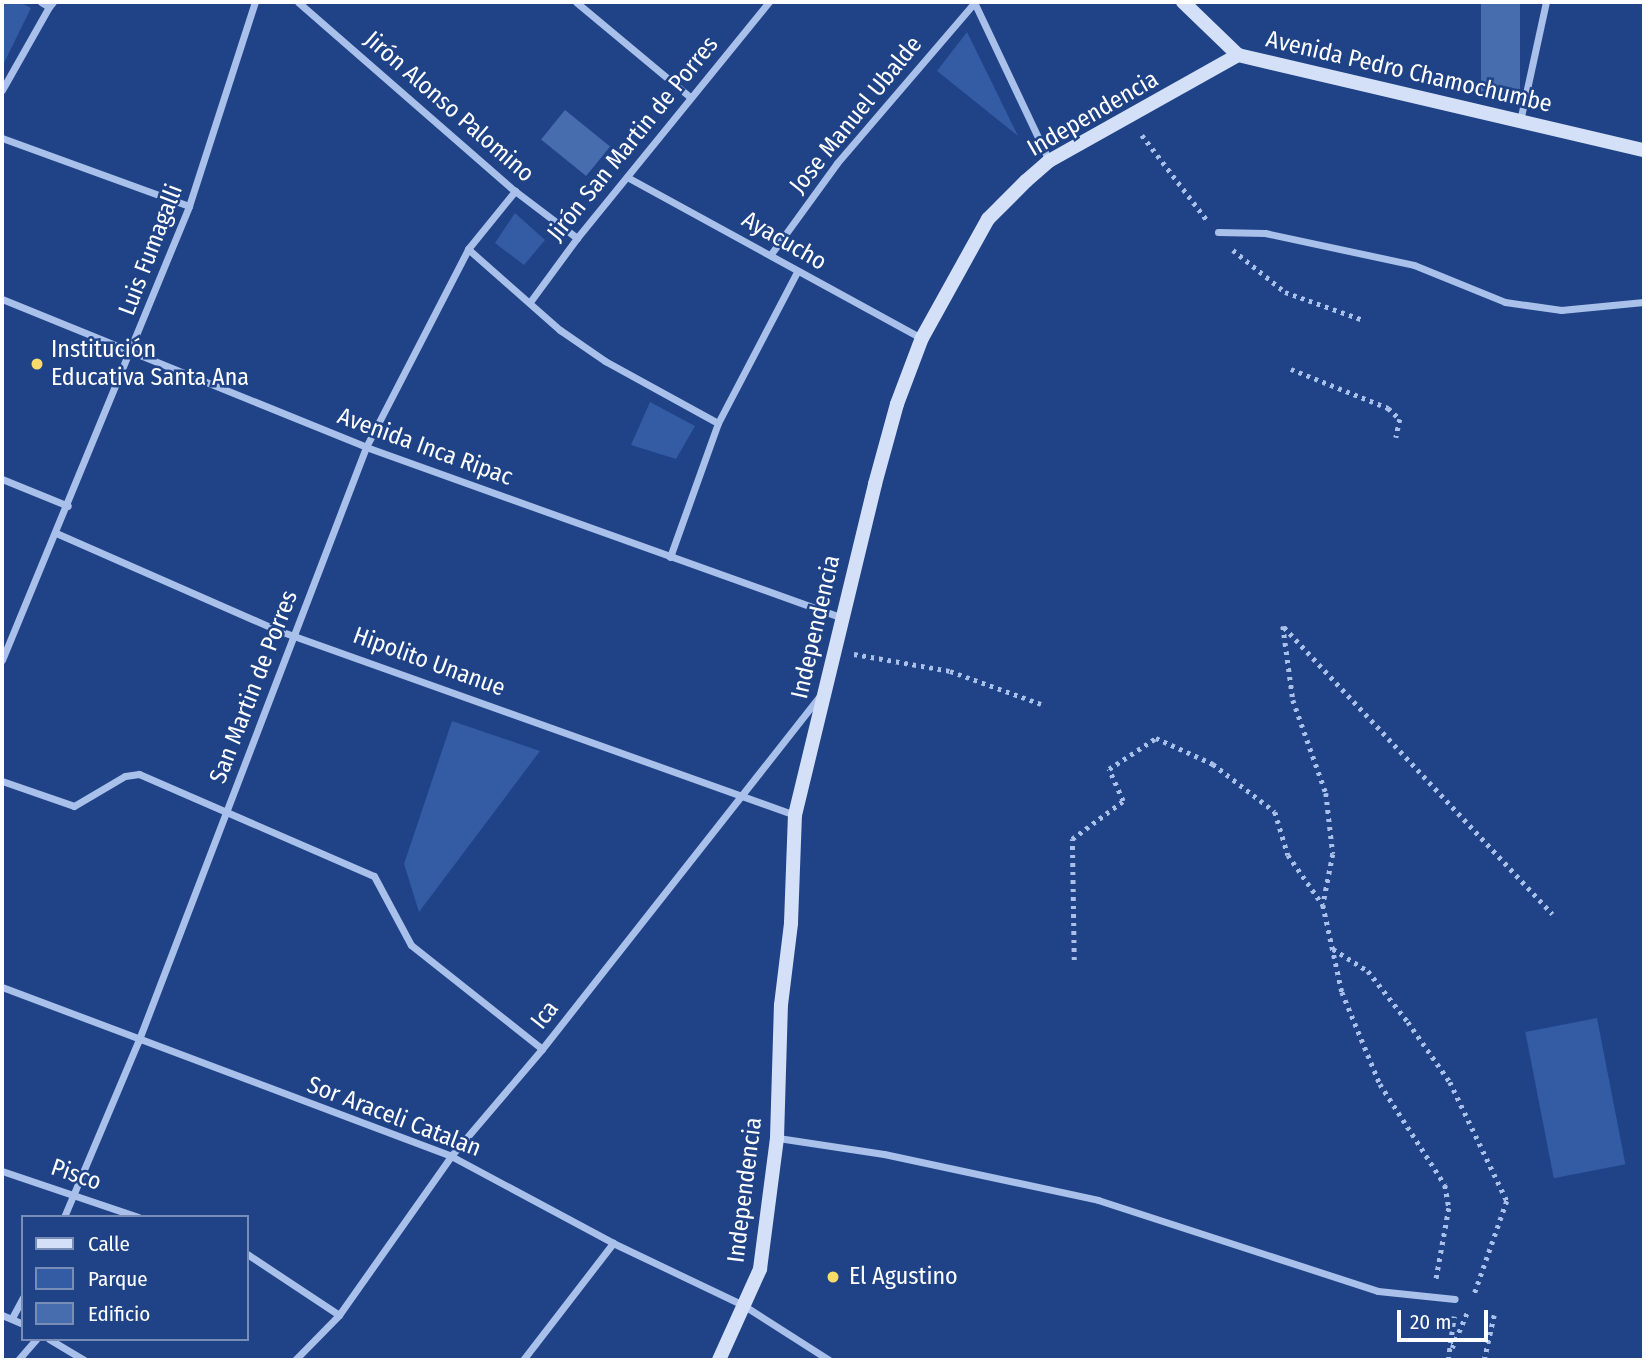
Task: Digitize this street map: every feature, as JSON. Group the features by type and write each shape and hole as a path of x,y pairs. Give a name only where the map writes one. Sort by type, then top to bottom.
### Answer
{"street":[{"name":"Luis Fumagalli","path":"2,660 132,352 189,206 255,2"},
{"name":"Jirón Alonso Palomino","path":"298,2 515,191 576,238"},
{"path":"576,2 689,96"},
{"name":"Avenida Pedro Chamochumbe","path":"1183,2 1238,55 1644,150"},
{"path":"1520,121 1546,2"},
{"name":"Jirón San Martin de Porres","path":"530,302 576,238 765,3"},
{"path":"974,3 1049,161"},
{"name":"Jose Manuel Ubalde","path":"771,254 837,163 974,3"},
{"path":"2,90 48,4"},
{"name":"Independencia","path":"719,1360 760,1269 777,1138 781,1005 791,923 795,815 840,617 897,404 922,338 988,219 1049,161 1238,55"},
{"path":"2,138 189,206"},
{"name":"Ayacucho","path":"626,177 922,338"},
{"name":"San Martin de Porres","path":"65,1215 76,1195 138,1042 366,447 468,249 515,191"},
{"path":"1218,232 1265,233 1414,265 1505,302 1561,310 1644,302"},
{"path":"468,249 605,361 718,423"},
{"path":"670,557 718,423 797,272"},
{"name":"Avenida Inca Ripac","path":"2,299 366,447 840,617"},
{"path":"2,479 68,506"},
{"name":"Hipolito Unanue","path":"56,533 295,635 795,815"},
{"name":"Ica","path":"298,1359 339,1315 451,1156 542,1049 740,794 824,691"},
{"path":"2,781 74,806 131,773 139,774 378,879 411,945 542,1049"},
{"name":"Sor Araceli Catalan","path":"2,987 138,1042 451,1156 613,1243 743,1305 829,1360"},
{"path":"777,1138 884,1154 1098,1200 1378,1291 1455,1299"},
{"name":"Pisco","path":"2,1171 132,1215"},
{"path":"523,1360 613,1243"},
{"path":"248,1255 339,1315"},
{"path":"12,1318 21,1301"},
{"path":"2,1315 21,1323"},
{"path":"18,1360 34,1341"},
{"path":"53,1341 84,1360"}],"path":[{"path":"1291,369 1388,408 1400,419 1396,438"},
{"path":"1323,905 1334,854 1326,793 1293,701 1283,626 1553,914"},
{"path":"832,651 950,671 1041,705"},
{"path":"1074,960 1072,839 1123,801 1109,769 1156,738 1213,764 1275,812 1288,855 1323,905 1342,992 1380,1084 1445,1185 1449,1208 1432,1297"},
{"path":"1332,948 1368,971 1450,1082 1507,1201 1448,1360"},
{"path":"1452,1348 1455,1299"},
{"path":"1484,1360 1494,1315"}],"green space":[{"path":"2,2 20,2 31,8 2,67"},
{"path":"967,32 1018,136 937,71"},
{"path":"515,213 545,240 524,265 495,243"},
{"path":"650,402 695,426 676,459 631,445"},
{"path":"452,721 540,751 419,912 404,864"},
{"path":"1597,1018 1625,1164 1554,1178 1525,1032"}],"building":[{"path":"1481,2 1520,2 1520,93 1481,93"},
{"path":"565,110 610,147 586,176 541,140"}],"place":[{"name":"Institución Educativa Santa Ana","path":"37,364"},
{"name":"El Agustino","path":"833,1277"}]}
